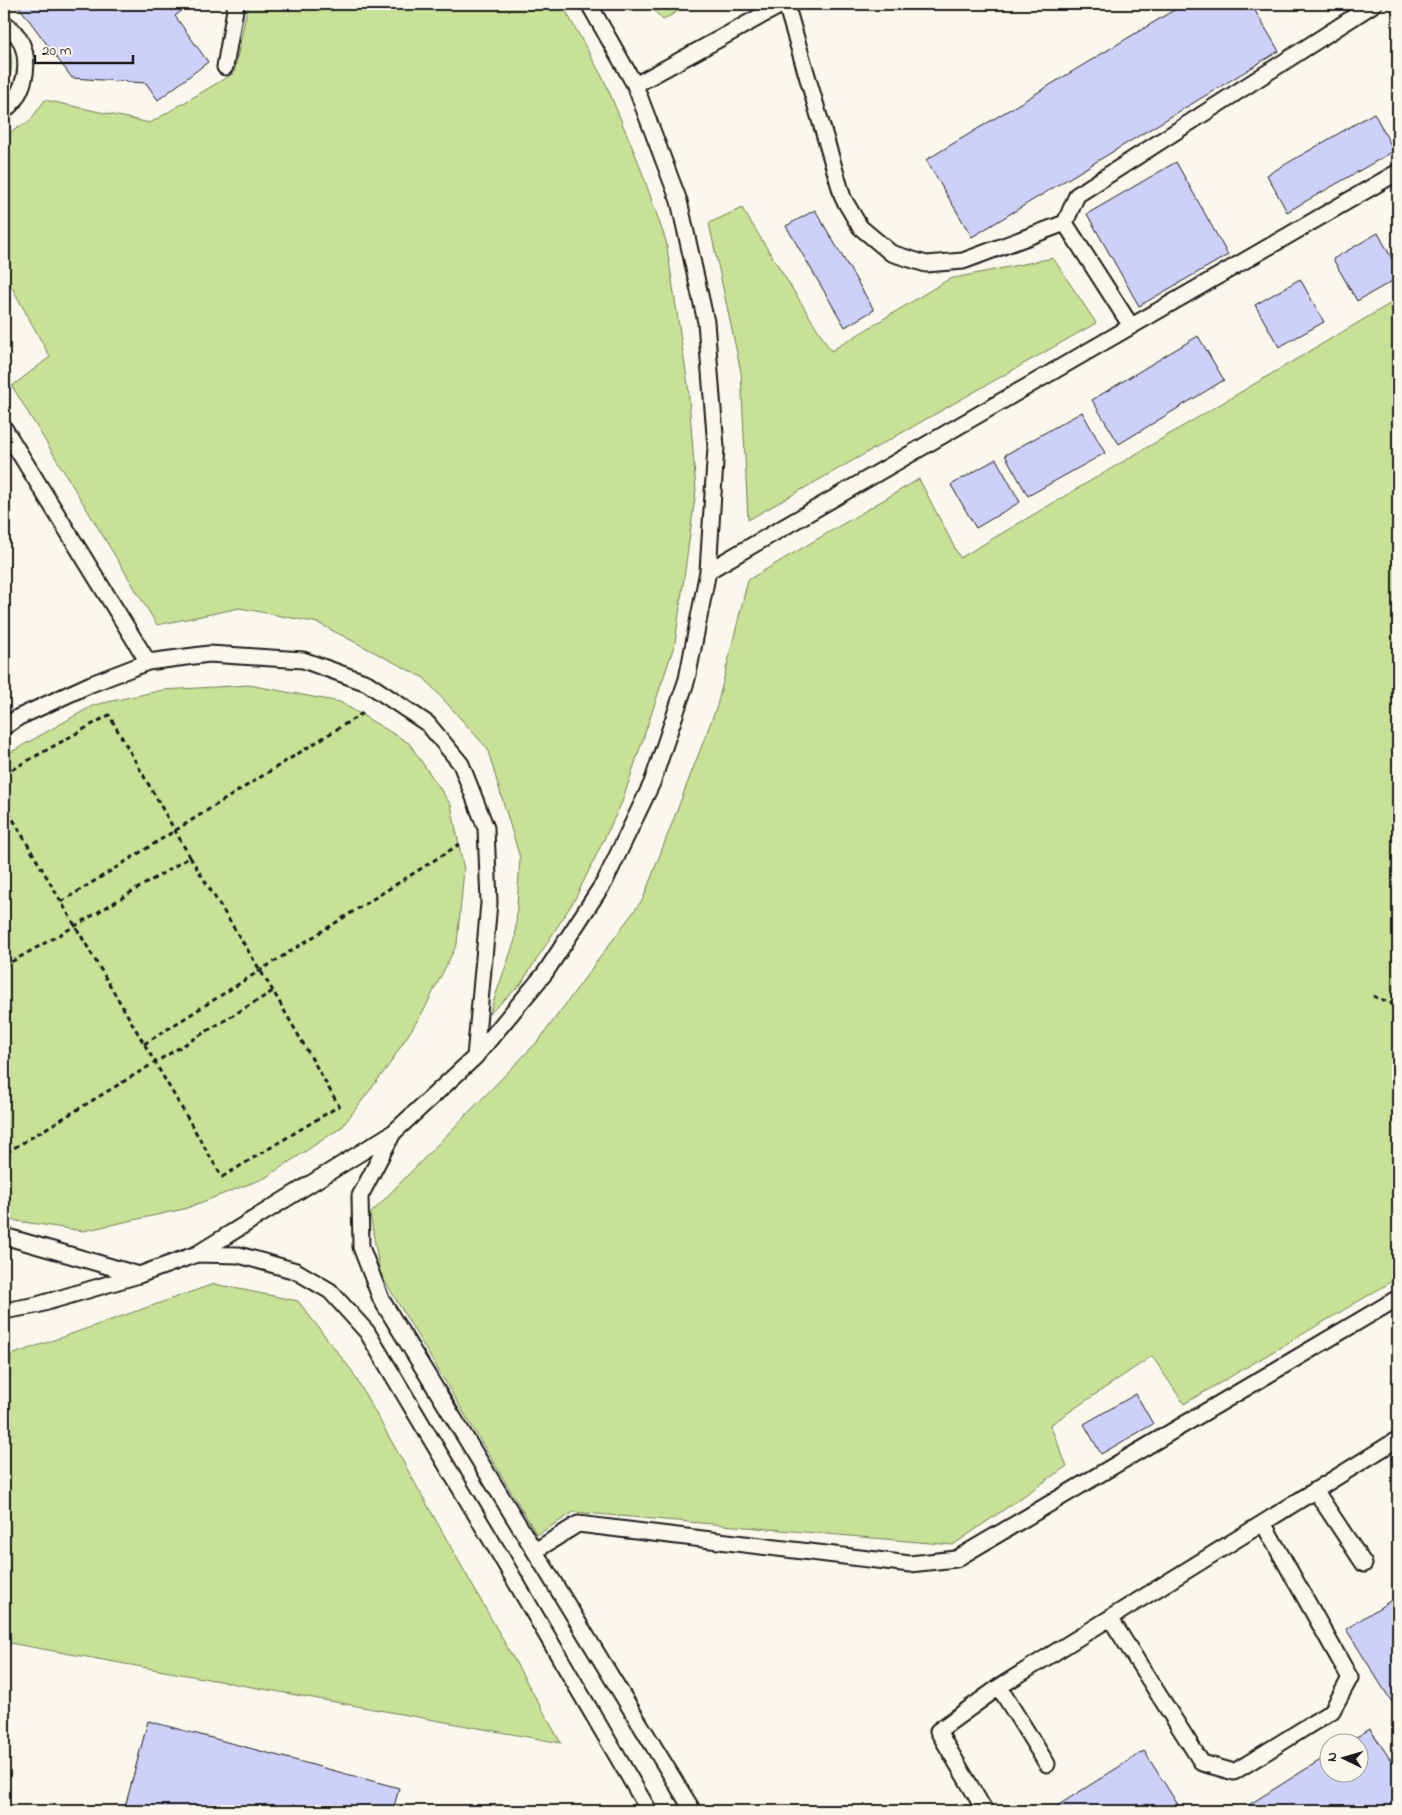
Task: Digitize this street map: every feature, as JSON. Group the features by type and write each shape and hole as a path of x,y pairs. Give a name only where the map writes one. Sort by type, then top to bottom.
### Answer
{"lane":[{"path":"226,67 236,4"},
{"path":"4,1311 37,1305 139,1275 197,1254 394,1132 475,1057 545,973 609,872 652,783 687,679 708,571 716,447 706,322 679,201 635,85 589,4"},
{"path":"635,85 784,4 843,198 860,227 891,253 926,264 963,261 1065,223 1078,195 1374,4"},
{"path":"4,23 9,26 20,42 26,59 25,78 18,96 4,111"},
{"path":"708,571 1398,172"},
{"path":"1065,223 1131,326"},
{"path":"4,428 148,662"},
{"path":"4,727 19,717 148,662 209,654 303,660 367,683 428,724 461,764 486,828 489,902 475,1057"},
{"path":"394,1132 360,1196 361,1247 381,1299 692,1811"},
{"path":"4,1236 139,1275"},
{"path":"197,1254 239,1255 296,1271 330,1290 367,1332 649,1811"},
{"path":"534,1551 578,1524 910,1564 956,1559 1398,1298"},
{"path":"985,1811 938,1731 998,1687 1398,1439"},
{"path":"1315,1490 1364,1564"},
{"path":"1110,1618 1202,1763 1234,1772 1332,1711 1350,1678 1263,1523"},
{"path":"998,1687 1047,1764"}],"path":[{"path":"61,902 388,698"},
{"path":"4,774 109,715 175,831 273,991 339,1106 222,1177 4,804"},
{"path":"144,1044 486,828"},
{"path":"4,966 75,926 190,856"},
{"path":"4,1154 273,991"},
{"path":"1373,996 1398,1006"}],"green space":[{"path":"248,4 562,4 605,82 638,161 666,241 688,385 696,490 675,643 622,802 575,899 521,984 489,1014 515,940 520,858 487,748 424,678 318,623 240,608 157,625 12,386 50,357 4,273 4,135 29,122 45,100 150,123 234,73"},
{"path":"648,4 690,4 663,20"},
{"path":"4,37 10,50 12,62 8,82 4,88"},
{"path":"742,208 831,351 949,279 1053,258 1096,323 748,520 741,372 709,223"},
{"path":"1398,299 1398,1278 1184,1404 1152,1356 1050,1425 1067,1466 953,1545 574,1512 537,1535 380,1273 370,1214 539,1040 643,899 717,706 748,580 919,479 960,558"},
{"path":"249,685 340,702 409,743 451,805 464,870 457,944 424,1010 389,1065 342,1127 265,1178 184,1209 83,1231 4,1219 4,756 94,705 163,690"},
{"path":"214,1284 298,1301 352,1371 561,1743 4,1642 4,1469 11,1355"}],"building":[{"path":"17,4 191,4 175,16 208,62 158,100 146,83 72,78"},
{"path":"1184,4 1251,4 1279,51 972,237 926,160"},
{"path":"1374,113 1394,151 1287,212 1267,175"},
{"path":"1176,162 1228,255 1139,306 1087,214"},
{"path":"815,210 874,310 845,327 786,226"},
{"path":"1378,233 1398,270 1398,278 1357,301 1333,259"},
{"path":"1300,279 1324,322 1279,347 1255,305"},
{"path":"1198,336 1224,380 1119,444 1092,400"},
{"path":"1082,412 1105,453 1028,496 1005,455"},
{"path":"996,459 1020,502 976,528 951,485"},
{"path":"1136,1394 1153,1424 1101,1454 1084,1424"},
{"path":"1398,1596 1398,1712 1346,1629"},
{"path":"148,1721 399,1788 393,1811 124,1811"},
{"path":"1370,1729 1392,1762 1398,1758 1398,1811 1239,1811 1320,1760 1320,1782 1370,1782 1370,1732 1365,1732"},
{"path":"1144,1751 1182,1811 1049,1811"}]}
